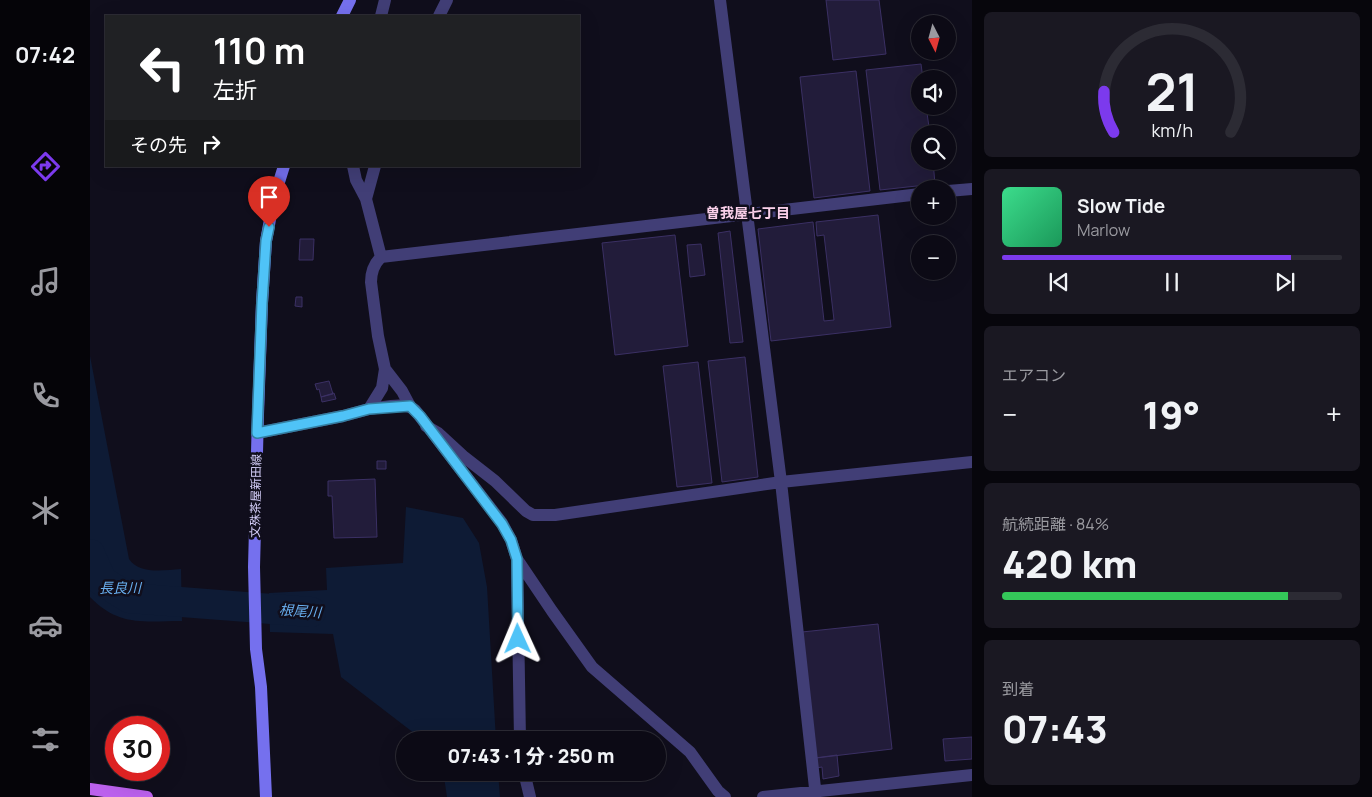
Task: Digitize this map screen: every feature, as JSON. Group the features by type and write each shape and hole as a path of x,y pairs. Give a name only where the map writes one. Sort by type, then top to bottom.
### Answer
{"main road":[{"path":"342,15 350,0"},
{"name":"文殊茶屋新田線","path":"266,797 261,687 256,649 254,567 257,433 266,241 274,198 284,167"},
{"path":"90,788 147,797"}],"street":[{"path":"381,15 385,0"},
{"path":"440,15 447,0"},
{"path":"720,0 781,482 816,795"},
{"path":"353,167 356,180 366,200 381,257"},
{"path":"366,200 374,167"},
{"path":"956,190 972,189"},
{"path":"369,409 382,388 385,369 370,282 373,268 381,257 911,195"},
{"path":"385,369 402,391 410,406 502,524 511,540 517,559 592,667 690,752 718,791 725,797"},
{"path":"257,433 369,409 410,406"},
{"path":"426,426 438,433 495,481 520,506 533,515 555,515 781,482 972,462"},
{"path":"517,559 520,731"},
{"path":"763,797 816,795 972,775"},
{"path":"526,781 530,797"}],"water":[{"name":"長良川","path":"90,356 129,559 139,567 146,569 181,569 182,621 144,621 122,618 101,607 90,597"},
{"path":"406,507 463,518 479,543 487,587 495,731 411,731 341,677 333,634 270,632 269,593 327,590 326,568 403,563"},
{"path":"445,781 499,781 500,797 447,797"}],"building":[{"path":"826,0 879,0 886,54 833,60"},
{"path":"921,64 922,70 911,70 911,115 927,115 929,125 911,125 911,170 934,170 935,180 911,180 911,187 880,190 866,70"},
{"path":"856,71 870,191 814,198 800,77"},
{"path":"878,215 891,327 771,341 758,229 813,222 824,321 834,320 824,235 817,236 816,222"},
{"path":"730,231 743,342 730,343 718,233"},
{"path":"675,235 688,346 615,355 602,243"},
{"path":"300,239 314,239 313,260 299,260"},
{"path":"701,244 705,275 690,277 687,245"},
{"path":"296,297 302,297 302,307 295,306"},
{"path":"745,357 758,477 722,482 708,361"},
{"path":"698,362 712,483 677,487 663,366"},
{"path":"329,381 333,394 321,397 319,389 317,390 315,384"},
{"path":"334,393 336,399 322,402 321,397"},
{"path":"377,461 386,461 386,469 377,469"},
{"path":"375,479 377,537 334,538 332,496 328,496 328,481"},
{"path":"878,624 892,749 816,758 802,632"},
{"path":"972,737 972,759 945,761 943,739"},
{"path":"837,755 839,776 823,779 822,767 816,768 815,758"}],"waterway":[{"name":"根尾川","path":"90,554 102,581 129,598 311,612"}],"district":[{"name":"曽我屋七丁目","path":"748,213"}],"route":[{"path":"269,227 266,241 262,303 257,433 369,409 410,406 420,416 502,524 511,540 517,559 518,639"}]}
